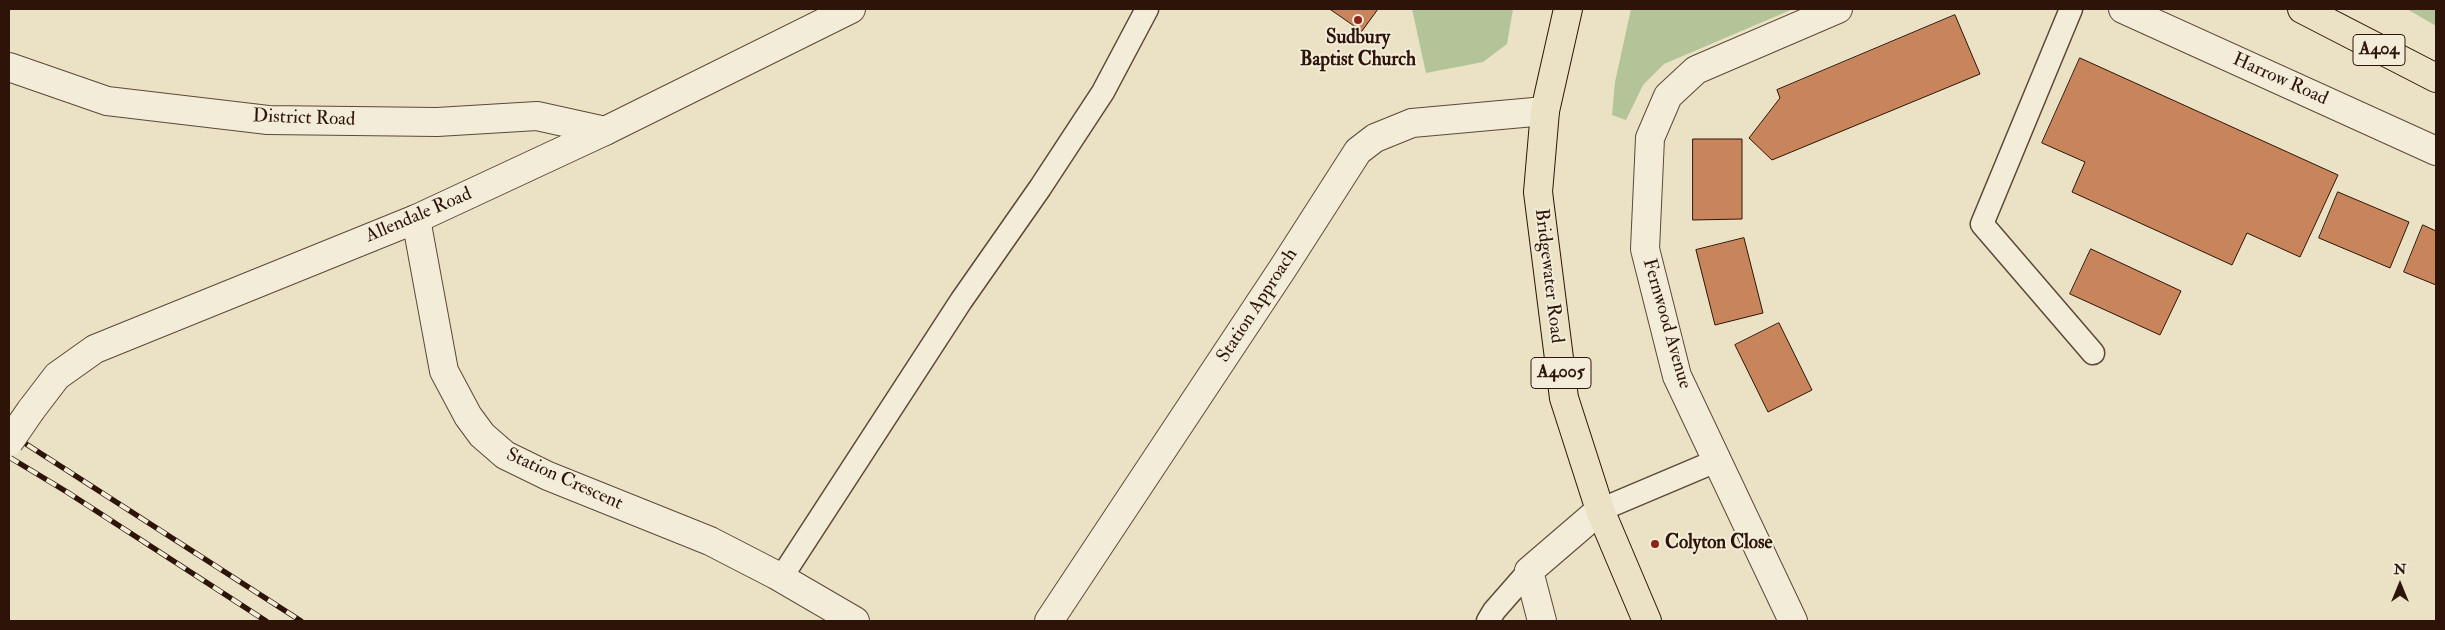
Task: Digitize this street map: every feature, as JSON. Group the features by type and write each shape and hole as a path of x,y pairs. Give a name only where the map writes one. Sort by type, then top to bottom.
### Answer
{"main road":[{"name":"Bridgewater Road","path":"1568,9 1545,111 1538,192 1564,398 1600,510 1647,621"},
{"name":"A404","path":"2302,9 2436,78"}],"street":[{"name":"Allendale Road","path":"9,442 57,376 95,349 416,219 605,131 851,9"},
{"name":"Fernwood Avenue","path":"1793,621 1677,376 1645,249 1650,138 1668,96 1696,70 1838,9"},
{"name":"Harrow Road","path":"2123,9 2436,151"},
{"name":"District Road","path":"9,67 107,101 268,120 437,122 537,116 605,131"},
{"name":"Station Approach","path":"1049,621 1283,268 1358,151 1375,138 1412,123 1545,111"},
{"name":"Station Crescent","path":"416,219 444,371 468,416 482,435 505,455 548,476 710,541 781,578 855,621"},
{"path":"1542,621 1529,571 1600,510"}],"lane":[{"path":"781,578 962,301 1103,92 1147,9"},
{"path":"2071,9 1982,224 2093,353"},
{"path":"1600,510 1716,461"},
{"path":"1488,621 1494,611 1529,571"}],"green space":[{"path":"1412,9 1513,9 1507,44 1483,62 1426,73"},
{"path":"1631,9 1793,9 1664,64 1643,85 1626,120 1612,115 1615,82"},
{"path":"2407,9 2436,9 2436,26"}],"building":[{"name":"Sudbury Baptist Church","path":"1330,9 1378,9 1362,31"},
{"path":"1955,15 1980,74 1772,160 1749,138 1780,98 1777,90"},
{"path":"2080,58 2338,175 2300,257 2247,233 2232,265 2072,192 2085,162 2042,143"},
{"path":"1693,139 1742,139 1742,219 1693,220"},
{"path":"2338,192 2409,222 2390,268 2319,238"},
{"path":"2423,225 2436,231 2436,285 2404,272"},
{"path":"1744,238 1763,313 1715,325 1696,250"},
{"path":"2091,249 2181,291 2160,335 2070,294"},
{"path":"1779,323 1812,390 1768,412 1735,345"}],"railway":[{"path":"9,433 301,621"},
{"path":"9,457 67,492 266,621"}],"place":[{"name":"Sudbury Baptist Church","path":"1358,20"},
{"name":"Colyton Close","path":"1655,544"}]}
